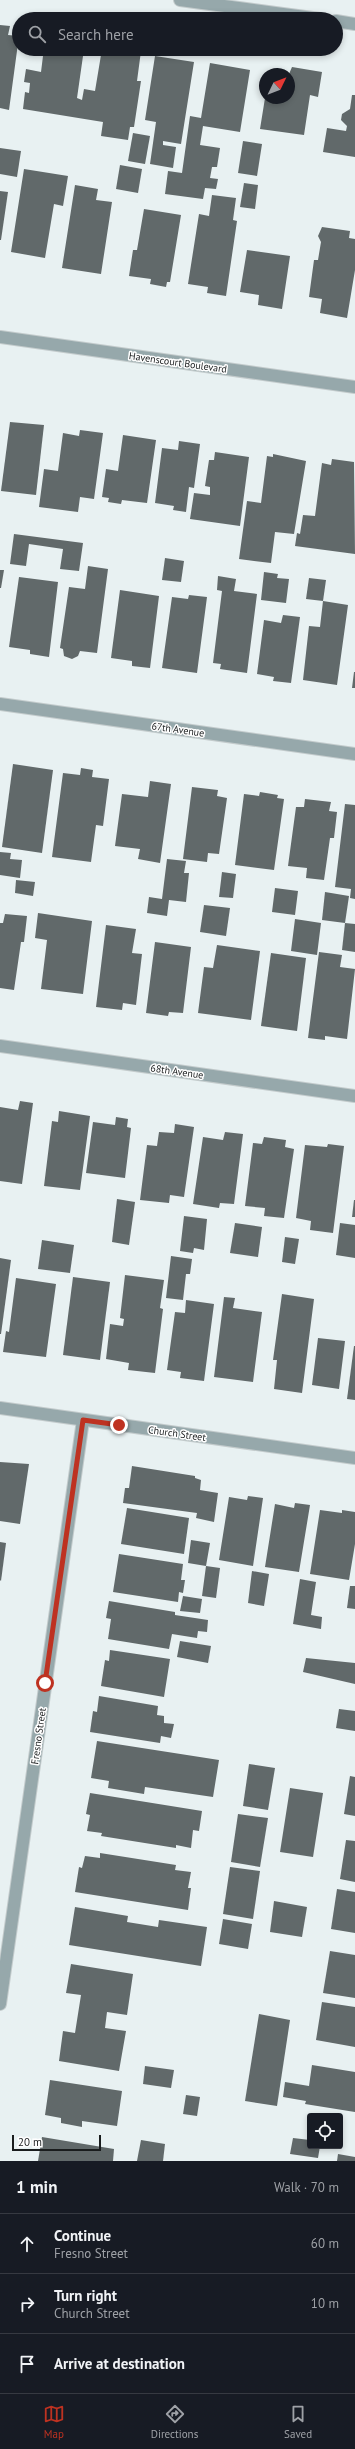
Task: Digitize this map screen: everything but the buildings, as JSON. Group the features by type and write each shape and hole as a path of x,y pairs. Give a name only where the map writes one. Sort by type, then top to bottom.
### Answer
{"street":[{"path":"180,0 268,12"},
{"path":"343,22 355,24"},
{"name":"Havenscourt Boulevard","path":"0,337 355,387"},
{"name":"67th Avenue","path":"0,704 355,754"},
{"name":"68th Avenue","path":"0,1046 355,1096"},
{"name":"Church Street","path":"0,1408 355,1458"},
{"name":"Fresno Street","path":"0,2004 83,1420"}],"route":[{"path":"45,1683 83,1420 119,1425"}]}
